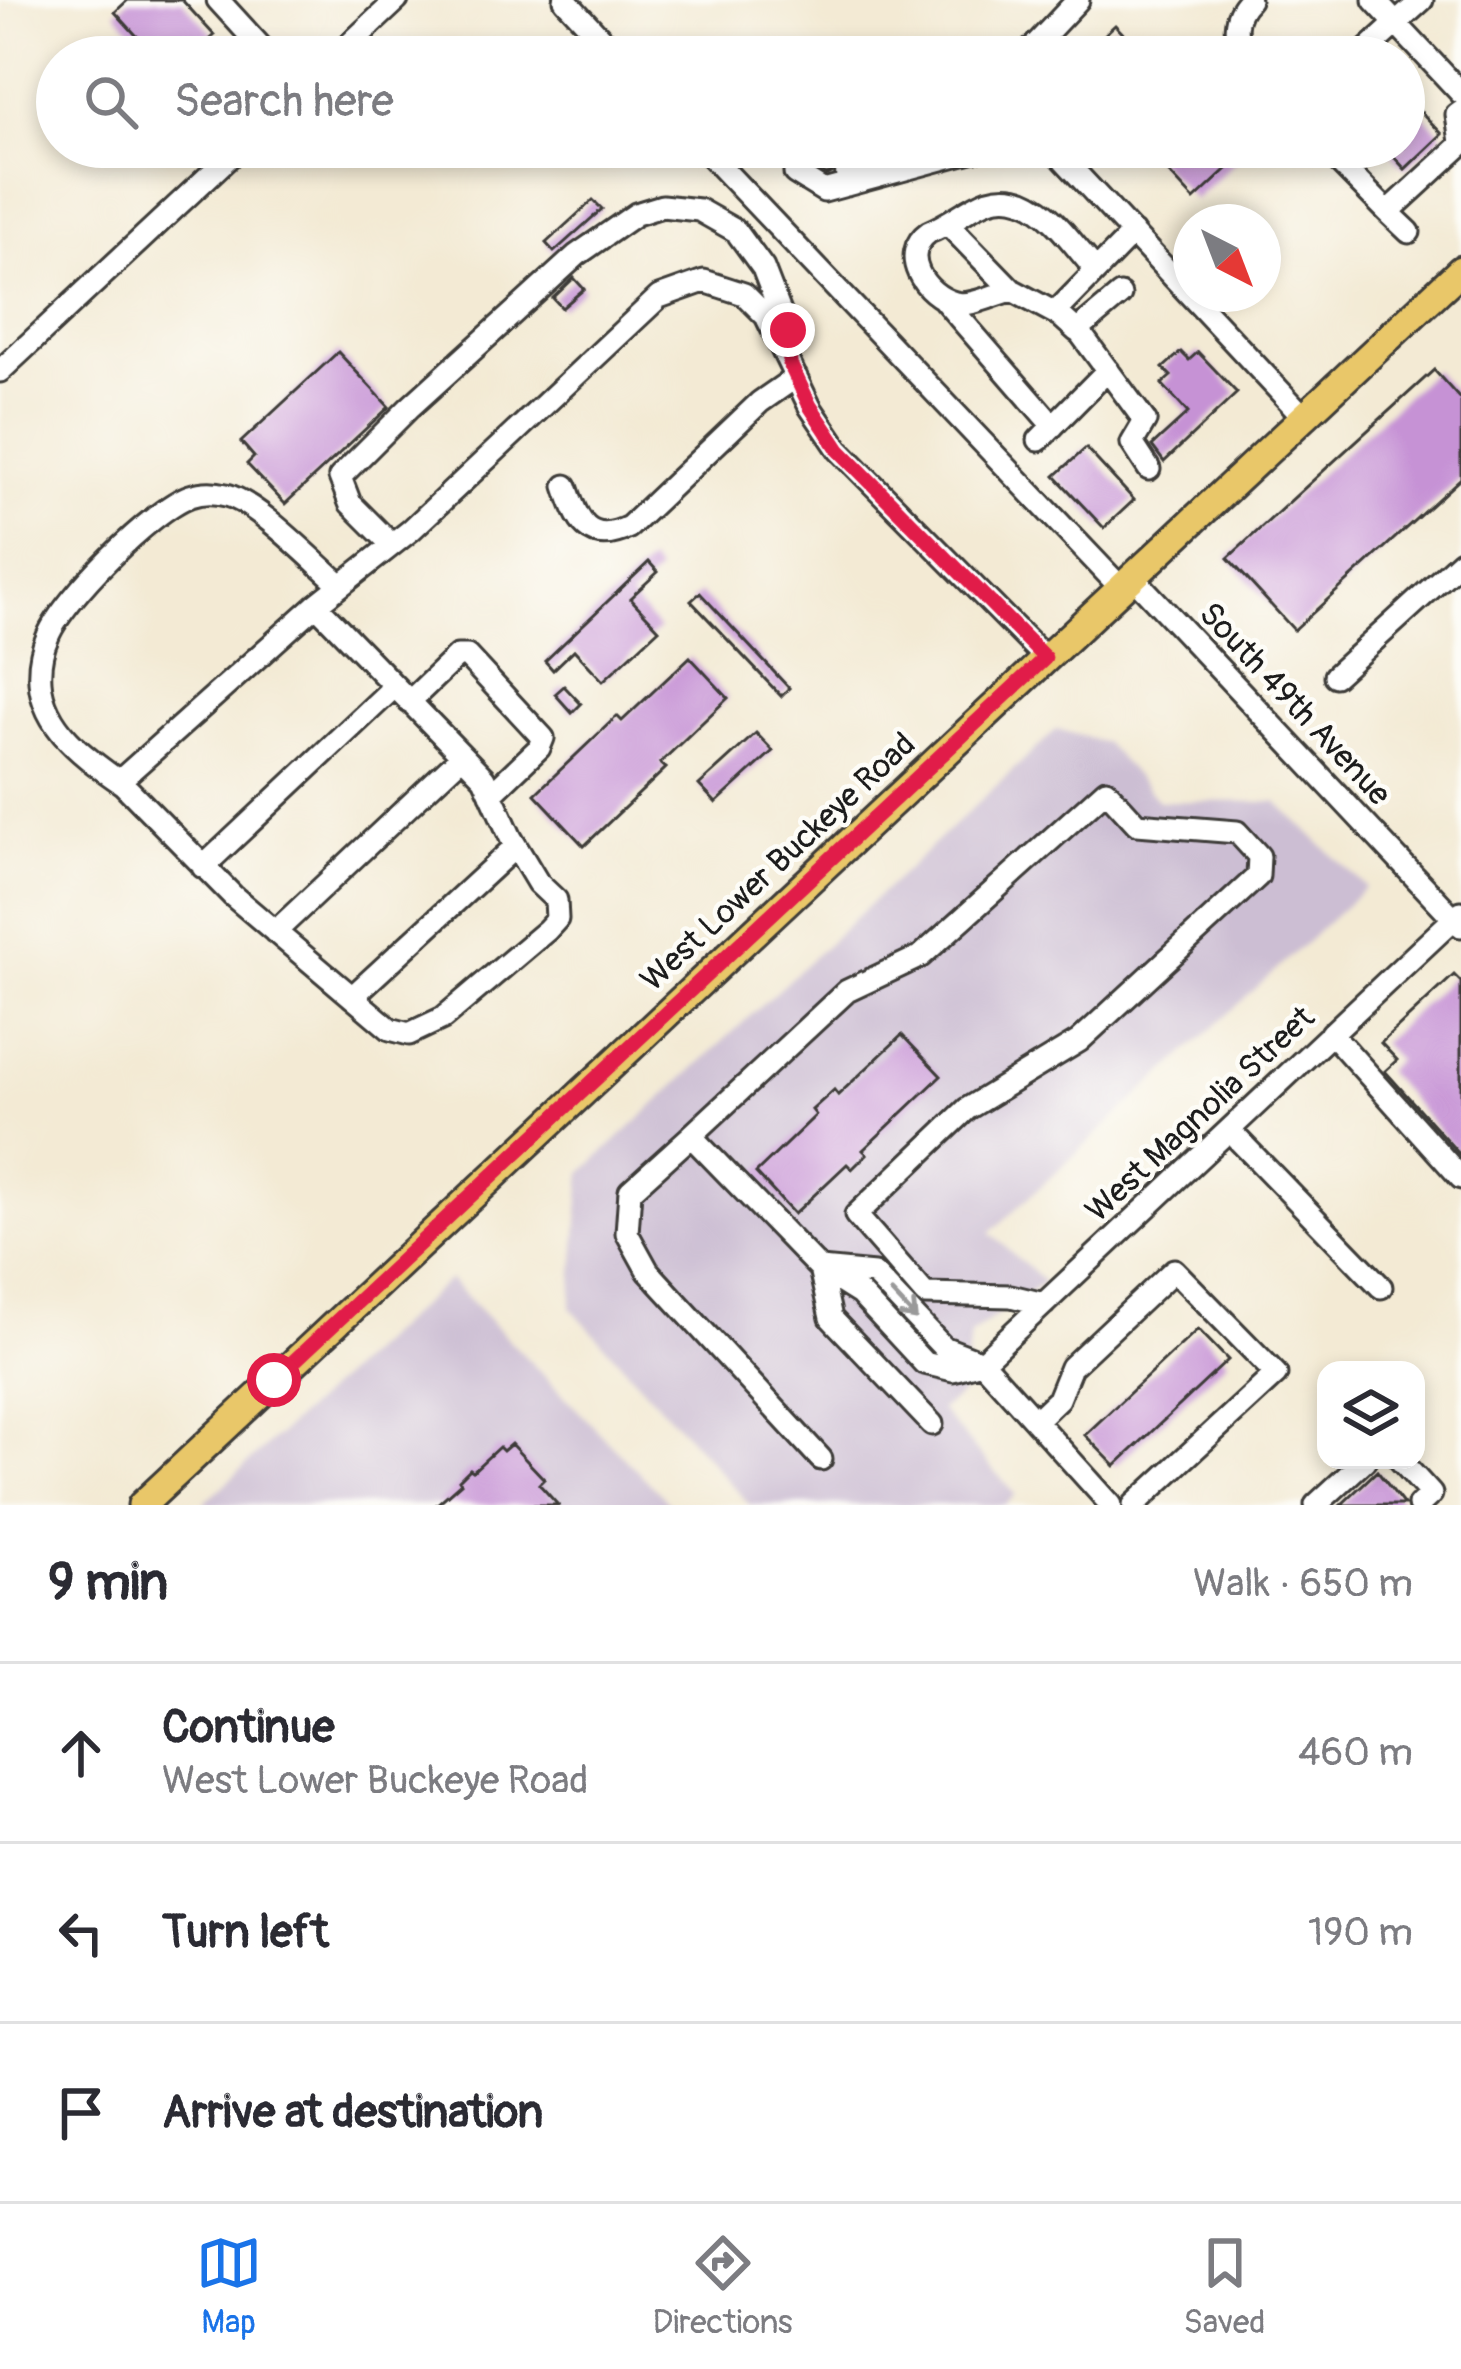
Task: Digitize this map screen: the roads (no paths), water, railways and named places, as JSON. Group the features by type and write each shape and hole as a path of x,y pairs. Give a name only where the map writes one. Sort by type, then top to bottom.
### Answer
{"main road":[{"name":"West Lower Buckeye Road","path":"142,1505 1045,658 1458,278"}],"street":[{"path":"218,0 251,36"},
{"path":"358,36 397,0"},
{"path":"565,0 598,36"},
{"path":"1044,36 1078,0"},
{"path":"1235,36 1238,11 1249,0"},
{"path":"1374,0 1407,36"},
{"path":"1383,36 1421,0"},
{"path":"1425,55 1461,93"},
{"path":"1388,212 1461,144 1457,115 1461,112"},
{"path":"0,371 218,168"},
{"name":"South 49th Avenue","path":"723,168 1459,918"},
{"path":"795,168 804,182 824,191 909,168"},
{"path":"847,168 847,185"},
{"path":"1072,168 1304,417"},
{"path":"1345,168 1409,232"},
{"path":"1096,271 1033,202 1015,198 991,200 920,238 913,253 915,266 1046,433 1108,370"},
{"path":"392,545 350,503 340,477 577,255 636,214 662,206 699,210 736,231 763,268 778,303 788,330 793,370"},
{"path":"948,224 1012,290 1078,330 1144,421 1132,443 1149,469"},
{"path":"1058,314 1132,233"},
{"path":"123,784 125,775 316,605 392,545 659,297 704,281 744,294 766,316 839,450 1045,658"},
{"path":"937,292 954,303 968,303 1012,290"},
{"path":"1078,330 1120,295"},
{"path":"566,485 580,522 591,531 614,534 628,527 793,370"},
{"path":"316,605 484,778 538,884 556,900 557,919 548,930 443,1018 409,1034 389,1029 275,932 203,867 123,784 78,751 45,704 40,681 48,633 67,605 162,512 190,496 210,492 234,497 341,585"},
{"path":"1336,676 1461,560"},
{"path":"203,867 402,695 457,656 466,656 543,738 539,748 490,794"},
{"path":"275,932 462,756"},
{"path":"821,1460 648,1271 627,1234 630,1191 847,991 921,956 1106,790 1138,824 1237,832 1258,856 1258,875 1078,1041 967,1109 856,1215 926,1294 1012,1296 1044,1304"},
{"path":"352,997 516,846"},
{"name":"West Magnolia Street","path":"982,1362 1459,918"},
{"path":"1331,1034 1461,1178"},
{"path":"1229,1130 1381,1287"},
{"path":"691,1136 820,1269 860,1294 924,1363 953,1370 982,1362"},
{"path":"820,1269 874,1274 943,1347 982,1362 1111,1505"},
{"path":"820,1269 831,1318 932,1424"},
{"path":"1035,1421 1058,1399 1071,1367 1174,1270 1276,1373 1134,1505"},
{"path":"1316,1505 1355,1469"},
{"path":"1408,1469 1431,1494 1419,1505"}]}
